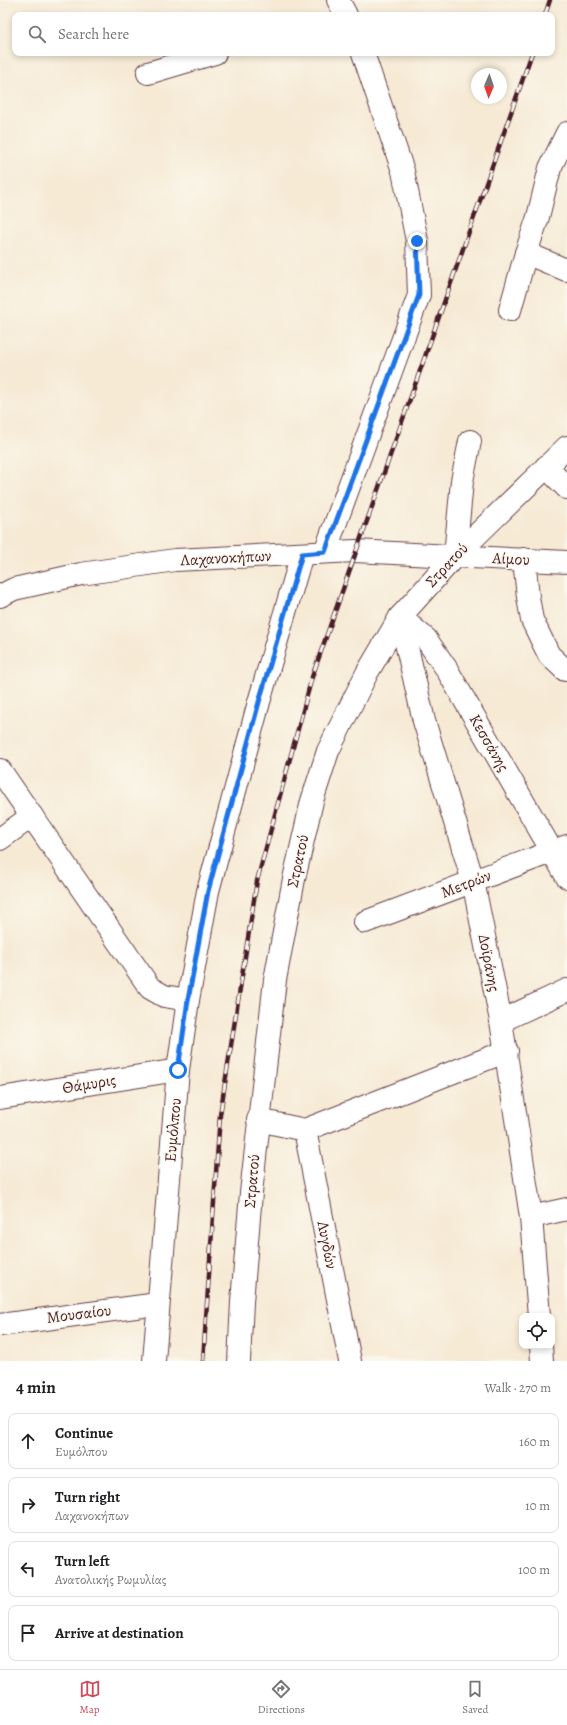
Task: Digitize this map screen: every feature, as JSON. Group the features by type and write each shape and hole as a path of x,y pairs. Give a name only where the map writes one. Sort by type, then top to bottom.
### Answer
{"street":[{"path":"148,73 205,56"},
{"path":"325,552 419,295 417,241 403,171 364,56"},
{"path":"510,310 538,217 550,168 567,133"},
{"path":"526,253 566,270"},
{"path":"455,556 462,482 470,441"},
{"name":"Στρατού","path":"239,1361 246,1248 258,1120 275,980 294,879 312,801 332,744 367,673 400,617 455,556 567,447"},
{"path":"546,467 567,488"},
{"name":"Λαχανοκήπων","path":"0,596 14,589 81,574 175,560 355,551 455,556"},
{"name":"Ευμόλπου","path":"154,1361 178,1070 188,1000 208,891 259,702 302,554"},
{"name":"Αίμου","path":"455,556 567,562"},
{"path":"524,559 532,620 549,655 565,670"},
{"name":"Κεσσάνης","path":"400,617 426,639 446,668 559,849 567,877"},
{"name":"Δοϊράνης","path":"400,617 424,721 473,881 501,1021 532,1216 539,1313"},
{"path":"0,770 150,988 164,996 188,1000"},
{"path":"0,838 32,816"},
{"name":"Μετρών","path":"365,922 559,849"},
{"path":"501,1021 567,990"},
{"path":"258,1120 305,1130 506,1051"},
{"name":"Θάμυρις","path":"0,1098 178,1070"},
{"name":"Λυγδών","path":"305,1130 350,1361"},
{"path":"532,1216 567,1209"},
{"name":"Μουσαίου","path":"0,1325 158,1304"},
{"path":"541,1349 542,1361"}],"railway":[{"path":"546,12 550,0"},
{"path":"203,1361 220,1115 257,881 312,677 531,56"}],"route":[{"path":"178,1070 188,1000 208,891 259,702 302,554 325,552 419,295 417,241"}]}
